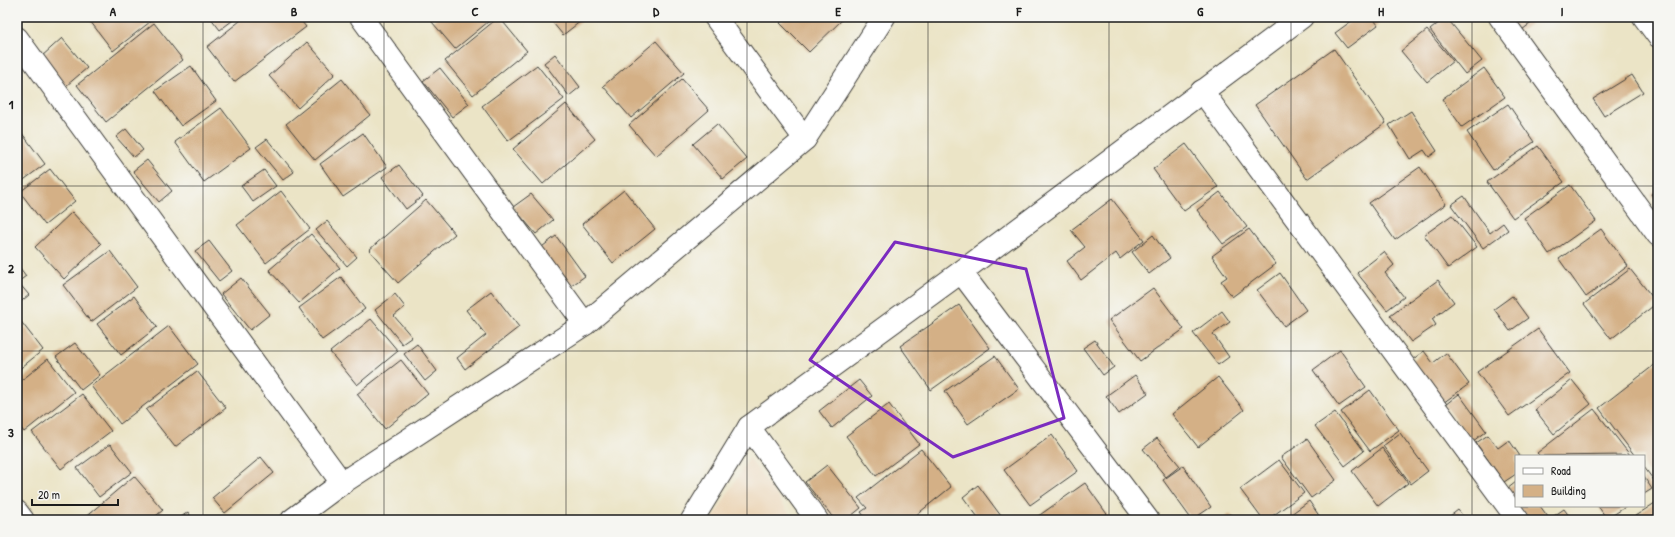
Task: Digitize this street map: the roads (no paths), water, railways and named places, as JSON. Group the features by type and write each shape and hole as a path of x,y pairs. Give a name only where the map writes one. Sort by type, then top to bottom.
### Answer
{"street":[{"path":"361,17 585,324"},
{"path":"716,17 805,139"},
{"path":"292,520 342,483 585,324 805,139 884,17"},
{"path":"692,520 749,427 961,272 1302,17"},
{"path":"1500,17 1658,235"},
{"path":"1644,17 1658,36"},
{"path":"17,38 342,483"},
{"path":"1202,91 1518,520"},
{"path":"961,272 1148,520"},
{"path":"749,427 817,520"},
{"path":"17,512 23,520"}]}
